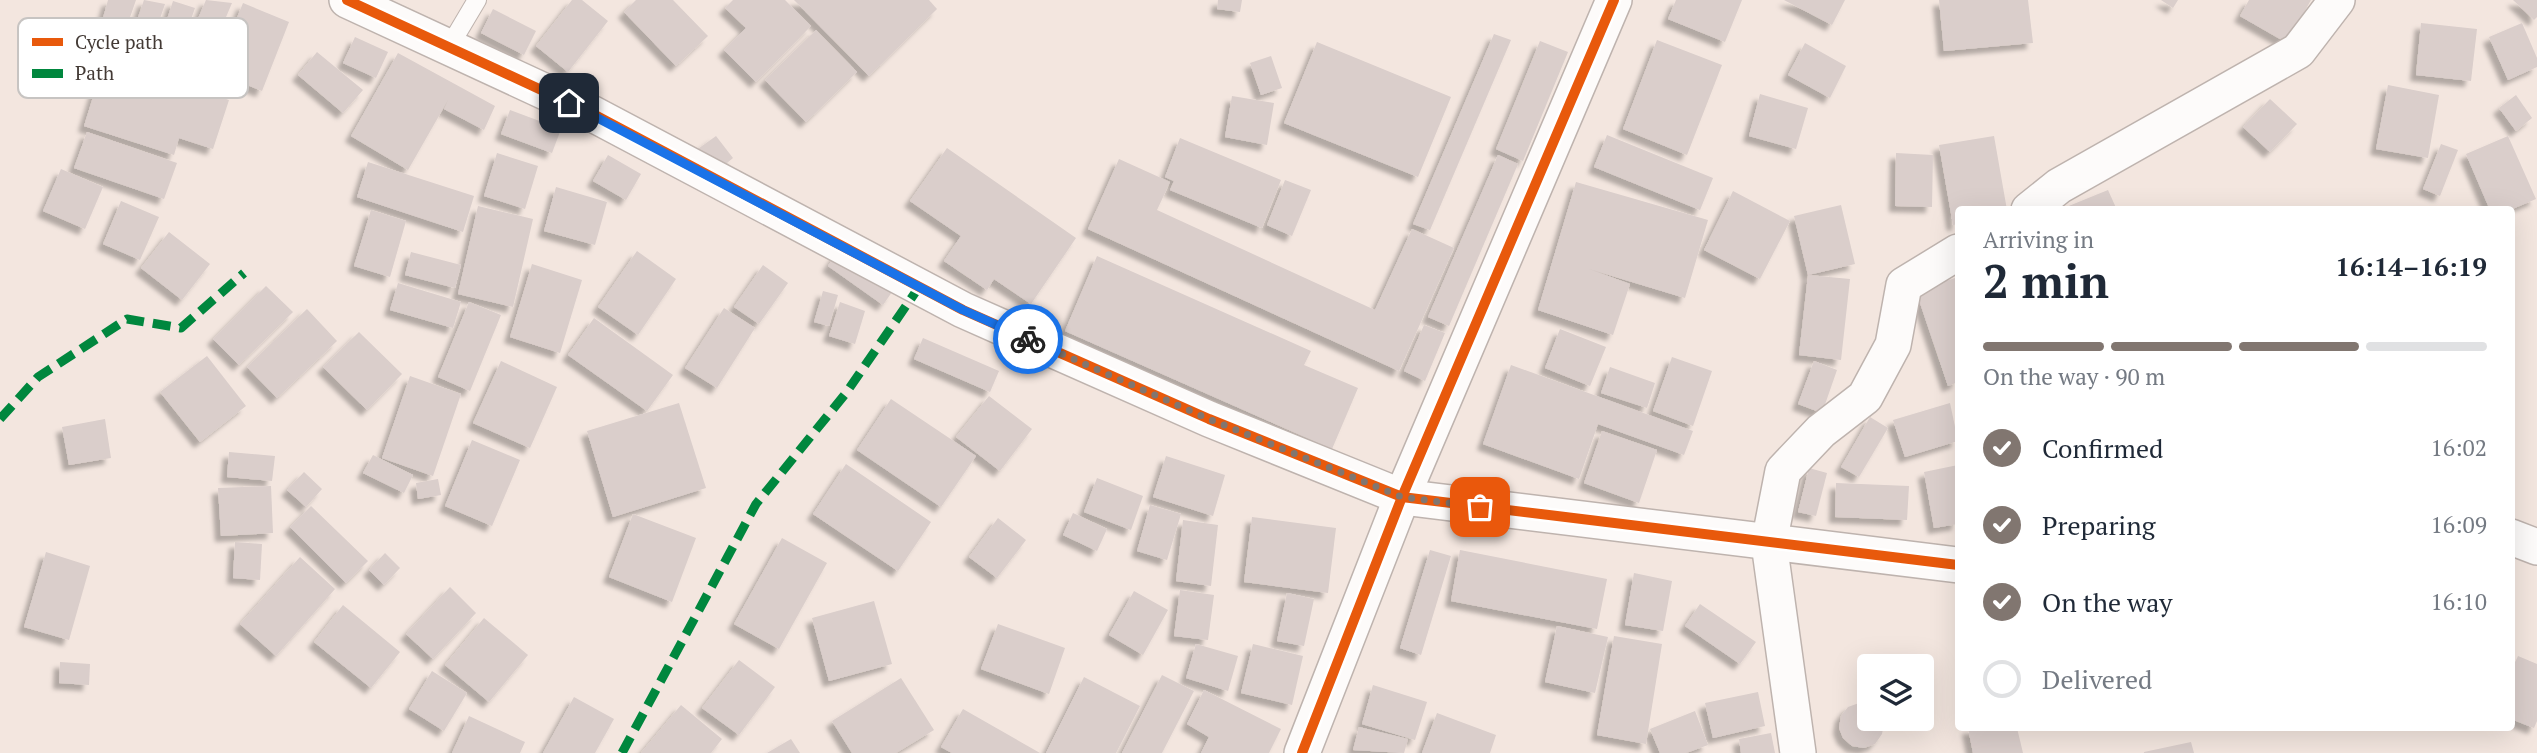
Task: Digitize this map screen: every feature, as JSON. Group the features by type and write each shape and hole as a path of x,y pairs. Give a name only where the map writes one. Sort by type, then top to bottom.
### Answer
{"street":[{"path":"347,0 593,114 963,310 1209,419 1402,497 1955,565"},
{"path":"1302,753 1402,497 1614,0"},
{"path":"2034,206 2059,186 2298,51 2337,0"},
{"path":"1798,753 1769,542 1783,471 1821,431 1865,397 1892,345 1904,285 1955,253"},
{"path":"2515,539 2537,547"}],"lane":[{"path":"449,47 477,0"}],"building":[{"path":"108,0 136,0 130,18 103,18"},
{"path":"144,0 165,4 160,18 138,18"},
{"path":"206,0 232,3 226,18 198,18"},
{"path":"572,0 582,0 608,21 568,72 536,46"},
{"path":"636,0 673,0 708,36 676,66 624,12"},
{"path":"733,0 785,0 811,26 756,82 724,50 746,28 725,8"},
{"path":"794,0 929,0 937,9 869,76"},
{"path":"1218,0 1242,0 1240,12 1217,9"},
{"path":"1676,0 1742,0 1725,42 1668,19"},
{"path":"1784,0 1845,0 1832,25"},
{"path":"1939,0 2028,0 2033,43 1944,51"},
{"path":"2161,0 2178,0 2173,8"},
{"path":"2249,0 2311,0 2287,43 2240,16"},
{"path":"2513,0 2537,0 2537,17 2534,20"},
{"path":"173,1 195,8 191,18 167,18"},
{"path":"243,3 289,22 262,91 248,85 248,18 237,18"},
{"path":"493,9 536,31 524,55 481,33"},
{"path":"2421,23 2477,29 2471,81 2416,75"},
{"path":"2522,23 2537,58 2537,67 2508,80 2489,37"},
{"path":"816,30 857,72 806,122 765,80"},
{"path":"1494,34 1511,40 1430,230 1413,224"},
{"path":"355,37 388,52 376,78 343,63"},
{"path":"1657,40 1722,65 1687,155 1623,129"},
{"path":"1540,41 1568,52 1523,161 1496,149"},
{"path":"1317,42 1451,97 1418,177 1284,123"},
{"path":"1805,43 1846,66 1830,98 1788,75"},
{"path":"317,52 363,90 343,113 298,75"},
{"path":"398,53 495,106 484,130 444,109 448,100 408,170 351,136"},
{"path":"1271,56 1282,88 1261,95 1250,63"},
{"path":"2388,85 2439,95 2428,158 2376,149"},
{"path":"1760,94 1808,108 1796,149 1749,136"},
{"path":"2516,95 2532,118 2516,131 2499,108"},
{"path":"1232,96 1274,103 1267,145 1225,137"},
{"path":"93,98 229,100 213,149 179,138 174,155 84,126"},
{"path":"2270,99 2297,124 2270,152 2243,127"},
{"path":"510,110 561,129 552,153 501,134"},
{"path":"87,132 177,163 164,199 74,168"},
{"path":"1607,135 1713,178 1700,210 1594,167"},
{"path":"716,136 733,158 716,172 698,149"},
{"path":"1994,136 2006,206 1955,206 1953,225 1939,145"},
{"path":"2508,136 2536,199 2515,208 2488,206 2466,154"},
{"path":"1180,138 1281,180 1262,228 1170,190 1174,181 1165,177"},
{"path":"2441,144 2458,150 2440,196 2423,189"},
{"path":"947,148 1076,238 1031,304 994,279 987,290 944,261 961,236 910,201"},
{"path":"497,153 538,166 525,209 484,196"},
{"path":"1896,153 1933,155 1932,207 1895,206"},
{"path":"608,155 641,174 626,200 593,181"},
{"path":"1498,155 1518,164 1449,326 1428,317"},
{"path":"1119,159 1170,182 1157,210 1375,310 1412,229 1454,248 1399,371 1088,229"},
{"path":"368,162 474,196 463,232 357,197"},
{"path":"61,169 103,187 85,229 43,211"},
{"path":"1285,180 1311,190 1292,236 1267,225"},
{"path":"1576,182 1708,220 1685,298 1589,269 1630,284 1613,335 1538,310"},
{"path":"556,187 607,202 595,245 544,231"},
{"path":"2108,190 2115,206 2069,206"},
{"path":"1733,191 1790,221 1760,279 1704,250"},
{"path":"121,201 159,217 140,260 103,244"},
{"path":"1841,205 1855,264 1808,275 1794,216"},
{"path":"478,206 533,219 513,307 458,294"},
{"path":"371,210 406,221 390,277 354,266"},
{"path":"169,232 210,264 182,300 141,268"},
{"path":"637,251 676,279 638,335 598,307"},
{"path":"411,252 461,265 455,288 405,275"},
{"path":"837,253 892,292 883,305 828,266"},
{"path":"1097,256 1311,351 1304,365 1358,388 1332,449 1065,331"},
{"path":"532,264 582,280 560,353 510,337"},
{"path":"763,265 788,283 759,324 734,307"},
{"path":"1808,275 1850,279 1841,360 1799,355"},
{"path":"1955,278 1955,383 1948,386 1916,291"},
{"path":"398,283 461,302 453,328 390,310"},
{"path":"266,286 293,312 239,365 213,339"},
{"path":"823,291 838,295 829,326 814,322"},
{"path":"469,302 501,315 470,391 438,377"},
{"path":"840,302 865,311 855,344 829,336"},
{"path":"724,308 755,328 717,388 685,368"},
{"path":"307,309 337,341 277,398 247,367"},
{"path":"594,318 673,375 647,411 568,355"},
{"path":"1424,325 1445,333 1425,381 1404,371"},
{"path":"1560,329 1606,347 1590,386 1545,368"},
{"path":"359,332 402,374 367,410 323,367"},
{"path":"923,338 999,371 990,392 914,359"},
{"path":"207,356 246,406 200,442 160,392"},
{"path":"1672,357 1712,371 1693,426 1653,411"},
{"path":"501,361 557,387 530,448 473,423"},
{"path":"1814,361 1837,370 1822,413 1798,404"},
{"path":"1511,365 1693,431 1684,455 1598,424 1579,479 1483,444"},
{"path":"1610,367 1655,383 1647,408 1601,393"},
{"path":"410,376 461,394 433,476 382,458"},
{"path":"989,396 1032,429 1000,471 956,437"},
{"path":"891,399 976,456 941,507 857,450"},
{"path":"679,403 706,488 613,517 587,431"},
{"path":"1950,403 1955,442 1905,457 1893,420"},
{"path":"1870,417 1888,428 1859,477 1841,467"},
{"path":"105,419 111,458 69,465 62,427"},
{"path":"1602,431 1657,450 1639,503 1584,483"},
{"path":"472,440 520,460 492,526 445,506"},
{"path":"229,452 275,456 272,481 227,477"},
{"path":"373,455 413,475 404,493 363,473"},
{"path":"1166,456 1225,475 1213,516 1153,497"},
{"path":"846,464 931,522 898,571 813,514"},
{"path":"1955,466 1955,524 1934,528 1924,472"},
{"path":"1809,468 1827,473 1816,516 1798,512"},
{"path":"304,472 322,489 306,507 287,490"},
{"path":"1097,478 1143,496 1131,530 1084,512"},
{"path":"438,479 441,495 418,499 416,483"},
{"path":"1836,483 1909,486 1907,520 1835,517"},
{"path":"271,486 273,533 221,536 218,488"},
{"path":"1150,505 1181,514 1167,560 1137,551"},
{"path":"311,506 368,561 346,583 290,527"},
{"path":"1073,513 1107,529 1097,551 1063,535"},
{"path":"633,514 696,538 672,602 609,577"},
{"path":"1252,517 1336,528 1328,593 1244,582"},
{"path":"998,518 1026,540 997,578 969,557"},
{"path":"1183,520 1218,525 1211,586 1176,581"},
{"path":"782,538 827,563 779,649 734,624"},
{"path":"235,542 262,544 260,580 233,578"},
{"path":"1430,550 1451,556 1421,655 1400,648"},
{"path":"1460,550 1607,579 1597,629 1451,601"},
{"path":"46,552 90,566 69,640 24,627"},
{"path":"385,553 400,568 384,585 369,570"},
{"path":"300,557 335,589 276,656 240,624"},
{"path":"1634,573 1672,581 1663,631 1625,625"},
{"path":"450,587 476,613 433,659 406,634"},
{"path":"1180,590 1214,595 1208,640 1174,636"},
{"path":"1134,591 1168,610 1143,655 1109,635"},
{"path":"1287,593 1314,599 1304,646 1277,641"},
{"path":"874,601 892,664 829,681 812,618"},
{"path":"1700,604 1756,642 1740,664 1685,626"},
{"path":"343,605 400,652 371,688 314,642"},
{"path":"484,618 528,655 489,702 445,665"},
{"path":"998,624 1065,648 1049,694 981,669"},
{"path":"1557,626 1608,637 1595,693 1545,682"},
{"path":"1614,636 1662,644 1646,744 1597,735"},
{"path":"1196,644 1238,656 1228,691 1186,678"},
{"path":"1253,644 1303,656 1292,705 1241,693"},
{"path":"2518,656 2537,664 2537,721 2534,728 2515,721 2515,662"},
{"path":"739,660 775,687 739,735 702,708"},
{"path":"60,662 90,664 89,685 59,683"},
{"path":"432,671 467,693 444,731 409,709"},
{"path":"1162,675 1194,691 1162,753 1122,753"},
{"path":"1084,677 1140,706 1116,753 1046,753"},
{"path":"901,678 934,730 896,753 852,753 832,721"},
{"path":"1373,685 1427,702 1415,740 1362,724"},
{"path":"1204,690 1281,729 1269,753 1201,753 1209,737 1187,724"},
{"path":"1758,692 1765,726 1713,738 1705,703"},
{"path":"574,697 614,719 595,753 543,753"},
{"path":"1857,704 1857,731 1883,731 1875,744 1864,748 1852,746 1843,738 1839,728 1841,716 1848,707"},
{"path":"681,705 722,739 711,753 641,753"},
{"path":"963,709 1040,753 952,753 941,747"},
{"path":"1695,711 1708,745 1686,753 1660,753 1650,729"},
{"path":"1437,713 1496,735 1490,753 1422,753"},
{"path":"469,716 525,742 520,753 452,753"},
{"path":"1359,727 1408,739 1404,753 1353,750"},
{"path":"1969,731 2018,731 2023,753 1973,753"},
{"path":"1771,733 1775,753 1741,753 1739,739"},
{"path":"791,739 800,753 767,753"},
{"path":"2191,742 2194,753 2144,753 2144,752"}],"marked path":[{"path":"0,419 38,377 127,319 181,328 244,273"},
{"path":"622,753 756,504 846,393 919,287"}],"cycle path":[{"path":"347,0 593,114 963,310 1209,419 1402,497 1955,565"},
{"path":"1302,753 1402,497 1614,0"}],"way so far":[{"path":"1028,339 1209,419 1402,497 1480,507"}],"route":[{"path":"569,103 963,310 1028,339"}]}
